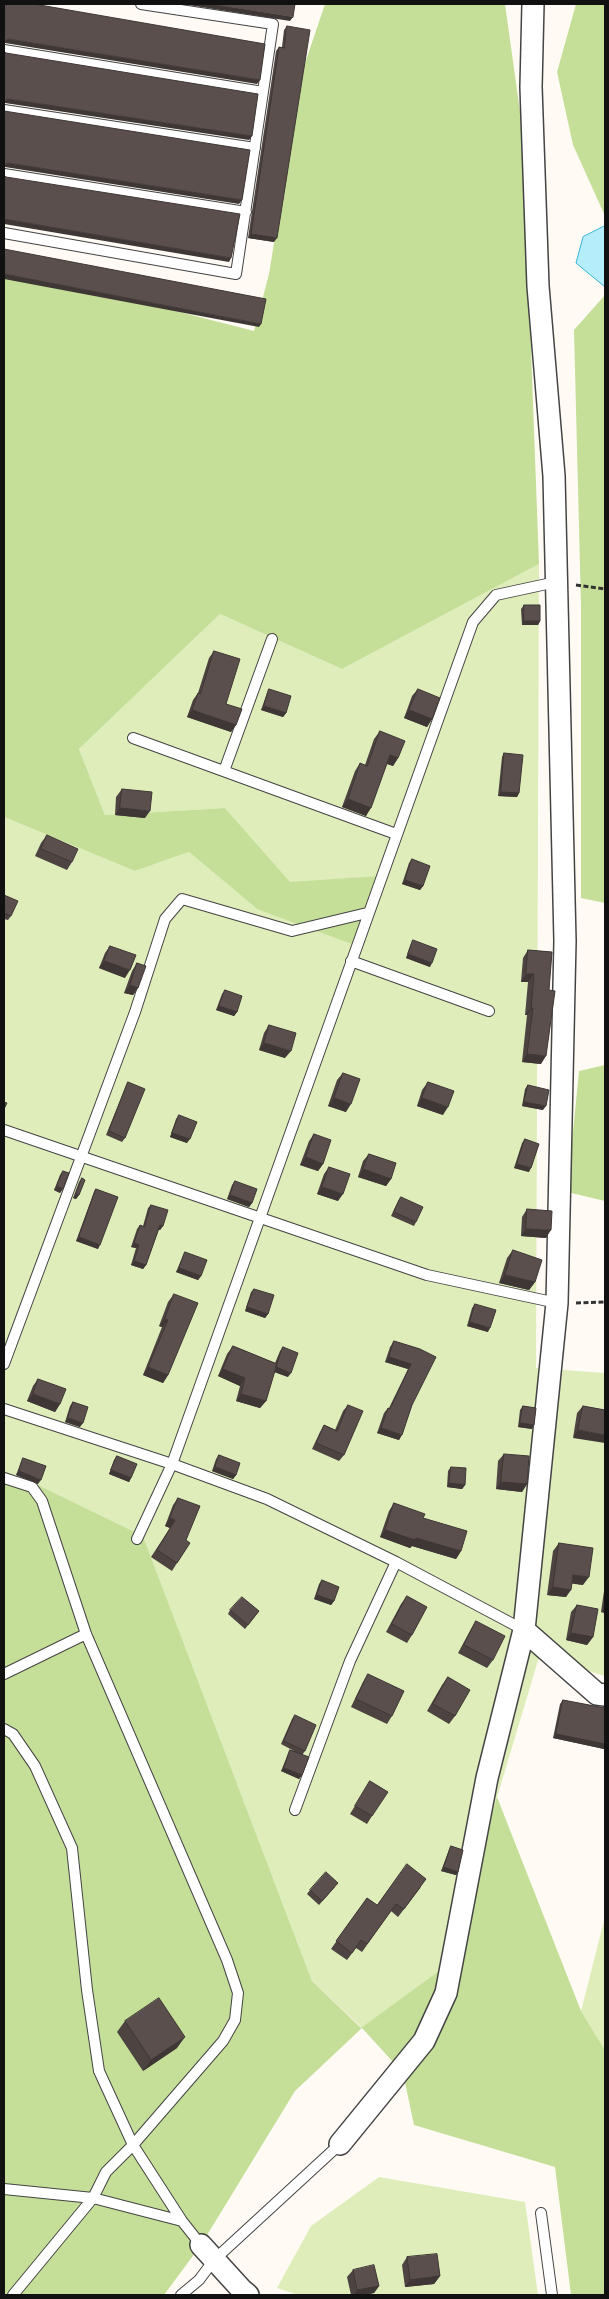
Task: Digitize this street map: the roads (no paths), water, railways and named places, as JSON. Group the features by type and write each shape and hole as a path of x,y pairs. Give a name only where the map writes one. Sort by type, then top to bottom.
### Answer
{"street":[{"path":"340,2144 424,2040 446,1993 487,1778 524,1630 557,1303 565,941 554,476 538,286 531,87 533,4"},
{"path":"524,1630 597,1694 605,1695"},
{"path":"208,2252 248,2295"}],"lane":[{"path":"4,233 236,274 273,24 141,4"},
{"path":"4,50 263,92"},
{"path":"4,110 255,148"},
{"path":"4,174 246,212"},
{"path":"137,1539 172,1464 367,913 473,622 496,595 556,582"},
{"path":"224,771 272,639"},
{"path":"134,738 396,834"},
{"path":"4,1364 135,1012 165,919 182,898 292,932 367,913"},
{"path":"351,960 489,1011"},
{"path":"4,1130 259,1219 427,1275 557,1303"},
{"path":"4,1409 172,1464 267,1499 396,1562 524,1630"},
{"path":"4,1478 32,1487 42,1501 86,1634 227,1960 238,1993 235,2020 223,2042 133,2145 106,2172 93,2198 13,2295"},
{"path":"296,1810 350,1661 396,1562"},
{"path":"4,1674 86,1634"},
{"path":"4,1729 13,1734 36,1766 72,1848 87,1990 99,2071 133,2145 182,2221 208,2252"},
{"path":"181,2295 199,2280 208,2252 340,2144"},
{"path":"4,2188 93,2198 182,2221"},
{"path":"541,2214 552,2295"}],"water":[{"path":"605,226 605,287 576,263 583,237"}]}
